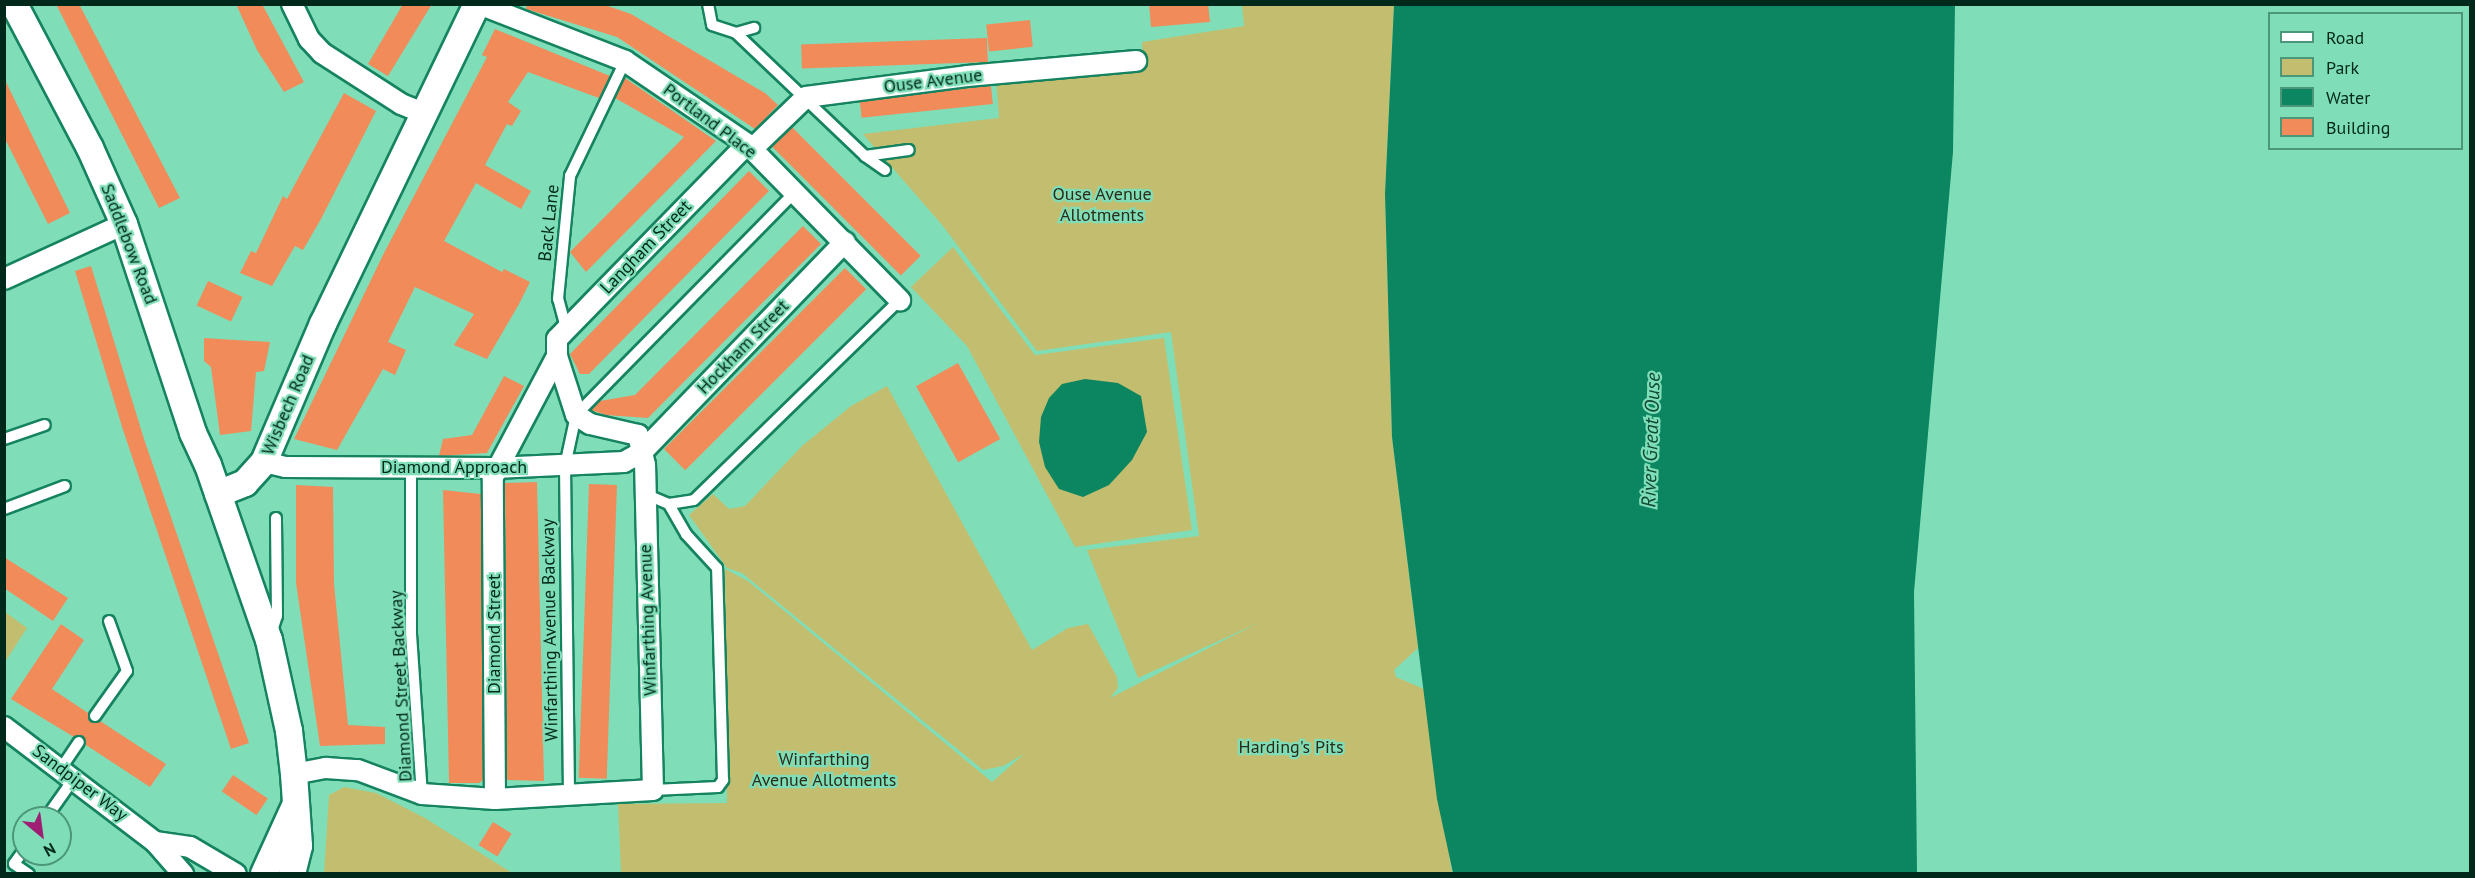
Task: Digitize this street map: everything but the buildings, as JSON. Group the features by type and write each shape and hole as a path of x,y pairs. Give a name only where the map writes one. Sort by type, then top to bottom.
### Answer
{"street":[{"name":"Saddlebow Road","path":"14,4 90,148 124,224 193,433 219,494"},
{"path":"292,4 309,39 322,53 401,104 423,113"},
{"name":"Wisbech Road","path":"219,494 245,483 264,462 324,324 423,113 478,4"},
{"name":"Portland Place","path":"478,4 626,61 750,146 900,300"},
{"name":"Ouse Avenue","path":"806,97 967,76 1136,61"},
{"path":"750,146 806,97"},
{"name":"Langham Street","path":"495,468 557,356 557,339 750,146"},
{"path":"4,279 124,224"},
{"name":"Hockham Street","path":"642,452 844,242"},
{"path":"557,356 576,415 590,424 632,431 638,435 642,452"},
{"name":"Diamond Approach","path":"264,462 285,467 495,468 624,462 642,452"},
{"name":"Winfarthing Avenue","path":"642,452 653,790"},
{"name":"Diamond Street","path":"495,468 495,799"},
{"path":"219,494 269,640 289,731 299,846 292,873"},
{"name":"Sandpiper Way","path":"4,727 69,772 155,842 183,873"},
{"path":"294,774 326,768 358,770 422,794 495,799 653,790"},
{"path":"264,873 296,806"},
{"path":"155,842 190,847 236,873"}],"lane":[{"path":"708,4 712,25 736,33 806,97 865,156 885,170"},
{"path":"736,33 754,28"},
{"name":"Back Lane","path":"566,328 558,299 570,176 626,61"},
{"path":"865,156 909,150"},
{"path":"576,415 794,193"},
{"path":"644,494 669,504 694,500 900,300"},
{"name":"Winfarthing Avenue Backway","path":"569,793 565,466 576,415"},
{"path":"4,439 45,425"},
{"name":"Diamond Street Backway","path":"411,468 411,634 422,794"},
{"path":"4,509 64,486"},
{"path":"653,790 718,787 723,780 717,568 686,534 669,504"},
{"path":"269,640 277,616 276,518"},
{"path":"95,716 127,671 109,621"},
{"path":"52,806 69,772 79,742"}],"green space":[{"path":"1242,5 1394,5 1385,194 1392,437 1418,648 1394,670 1396,677 1424,689 1452,873 621,873 618,804 727,803 725,569 748,581 992,782 1024,754 1003,766 983,770 742,573 727,568 689,515 713,494 729,509 745,506 802,446 851,406 887,386 1032,650 1068,628 1088,624 1117,677 1118,688 1110,698 1260,622 1138,678 1087,550 1199,536 1171,332 1037,351 943,226 863,134 999,118 996,79 1144,67 1142,42 1244,26"},
{"path":"953,247 1035,355 1164,338 1192,530 1075,547 967,346 911,287"},
{"path":"5,612 27,628 5,662"},
{"path":"344,787 376,793 425,818 512,873 324,873 329,795"}],"water":[{"name":"River Great Ouse","path":"1394,5 1955,5 1953,152 1914,592 1917,873 1453,873 1437,799 1392,437 1385,194"},
{"path":"1085,379 1118,383 1141,396 1147,432 1132,460 1109,485 1083,497 1059,489 1045,467 1039,442 1041,417 1049,398 1062,384"}],"park label":[{"name":"Ouse Avenue Allotments","path":"1102,205"},
{"name":"Harding's Pits","path":"1291,747"},
{"name":"Winfarthing Avenue Allotments","path":"824,770"}]}
